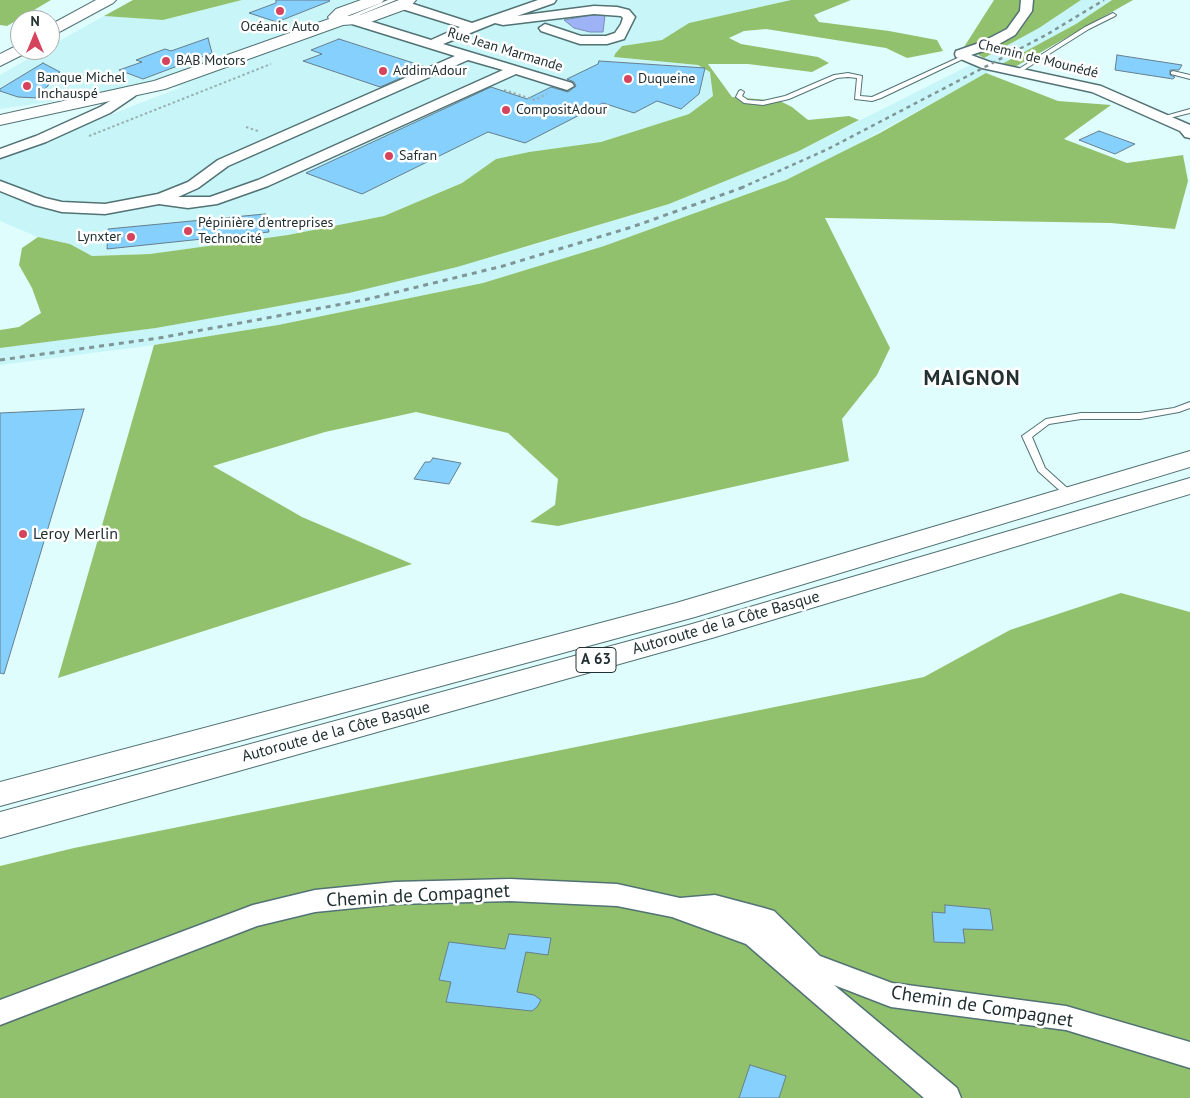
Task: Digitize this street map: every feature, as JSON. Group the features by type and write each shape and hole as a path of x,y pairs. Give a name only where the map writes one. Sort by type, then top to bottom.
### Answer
{"main road":[{"path":"60,13 84,0"},
{"path":"60,26 108,0"},
{"path":"349,21 336,17 342,12 376,0"},
{"path":"0,119 130,93 184,78 401,2"},
{"name":"Autoroute de la Côte Basque","path":"0,794 685,610 1190,459"},
{"name":"Autoroute de la Côte Basque","path":"0,825 702,631 1190,486"}],"street":[{"path":"472,27 550,0"},
{"name":"Chemin de Mounédé","path":"1027,0 1026,11 1011,32 987,45 961,54 964,57 1017,72 1096,89 1185,128 1190,134"},
{"name":"Rue Jean Marmande","path":"401,2 472,27"},
{"path":"493,19 503,21 603,10 625,13 629,17 628,24 620,36 607,40 580,40 545,28"},
{"name":"Rue Jean Marmande","path":"349,21 432,44 567,86"},
{"name":"Rue Jean Marmande","path":"432,44 472,27"},
{"path":"0,186 40,202 62,207 105,209 159,200 193,185 223,163 468,55"},
{"path":"159,200 188,203 212,201 253,187 515,70"},
{"path":"0,154 41,139 105,110 130,93"},
{"path":"376,96 420,112"},
{"path":"214,169 253,187"},
{"name":"Chemin de Compagnet","path":"0,1014 253,916 315,901 395,893 510,890 617,895 674,907 756,936 946,1098"},
{"name":"Chemin de Compagnet","path":"674,907 715,906 764,919 810,964 891,995 1066,1018 1190,1054"}],"lane":[{"path":"1017,72 1087,28 1113,15"},
{"path":"741,92 739,97 746,102 762,103 787,98 836,76 848,75 860,78 857,98 879,98 964,57"},
{"path":"1173,73 1190,77"},
{"path":"1162,118 1190,111"},
{"path":"1070,495 1041,470 1027,436 1046,422 1081,416 1140,416 1176,410 1190,405"}],"path":[{"path":"81,139 273,63"}],"shaded area":[{"path":"242,0 791,0 689,23 662,40 622,46 614,57 698,65 711,72 713,96 689,114 601,142 529,152 496,159 462,183 384,216 288,235 150,254 92,256 70,244 38,237 0,221 0,158 184,86 125,91 0,109 0,75 26,60 60,60 60,40 104,16 163,20"},
{"path":"1081,0 1112,0 1076,24 841,153 786,180 604,246 483,283 278,325 154,345 0,365 0,348 156,328 349,293 530,246 669,204 799,151 984,58 1039,28"}],"green space":[{"path":"0,0 51,0 34,10 10,10 10,24 7,26 0,25"},
{"path":"133,0 242,0 163,20 104,16"},
{"path":"791,0 851,0 814,15 819,22 889,31 937,40 943,51 907,58 886,48 766,29 744,31 729,38 741,44 818,57 829,63 812,72 748,64 708,64 732,97 780,101 792,107 808,120 849,116 859,120 799,151 669,204 457,267 349,293 156,328 0,348 0,330 19,327 41,313 32,288 19,265 22,248 38,237 70,244 92,256 150,254 288,235 384,216 462,183 496,159 529,152 601,142 689,114 713,96 710,72 698,65 614,57 622,46 662,40 689,23"},
{"path":"994,0 1081,0 1039,28 984,58 964,47"},
{"path":"1112,0 1133,0 1013,68 1002,64 1076,24"},
{"path":"986,73 1058,101 1111,105 1064,139 1127,163 1183,155 1188,181 1175,229 1111,223 825,218 890,348 877,375 842,419 849,461 558,526 530,522 555,505 558,479 508,433 416,412 325,432 213,466 302,517 412,564 58,678 154,345 278,325 483,283 604,246 786,180 880,133"},
{"path":"1121,593 1190,612 1190,1098 0,1098 0,866 74,848 924,677 1010,630"}],"water":[{"path":"602,13 605,15 603,32 590,32 574,28 564,20"}],"building":[{"path":"276,0 330,1 277,22 249,13 276,3"},
{"path":"208,38 212,53 143,79 119,70 142,62 136,60 165,49 171,51"},
{"path":"339,39 426,67 380,87 303,61 322,54 311,50"},
{"path":"1117,55 1182,65 1179,70 1170,70 1170,75 1175,77 1173,79 1115,70"},
{"path":"599,61 705,68 699,94 681,109 657,101 634,113 603,103 525,143 488,132 362,194 306,173 491,87 527,99 551,87 568,92 576,86 574,82 567,79 598,64"},
{"path":"43,63 60,72 50,78 48,86 39,93 39,98 18,97 0,91 0,89"},
{"path":"1099,131 1135,144 1115,154 1079,140"},
{"name":"Pépinière d'entreprises Technocité","path":"265,214 269,232 107,249 108,229"},
{"name":"Leroy Merlin","path":"84,409 4,674 0,673 0,413"},
{"path":"433,458 461,463 449,484 414,479 425,462 430,462"},
{"path":"945,905 990,909 993,930 963,929 965,943 934,942 932,912 945,913"},
{"path":"509,934 551,938 548,955 526,952 517,992 534,995 541,1000 537,1007 532,1011 446,1002 451,982 439,980 449,942 505,949"},
{"path":"750,1065 786,1076 779,1098 739,1098"}],"railway":[{"path":"741,188 828,149 1046,35 1104,0"},
{"path":"0,360 159,338 364,300 503,266 632,227 744,187"}],"place":[{"name":"Océanic Auto","path":"280,11"},
{"name":"BAB Motors","path":"166,61"},
{"name":"AddimAdour","path":"383,71"},
{"name":"Duqueine","path":"628,79"},
{"name":"Banque Michel Inchauspé","path":"27,86"},
{"name":"CompositAdour","path":"506,110"},
{"name":"Safran","path":"389,156"},
{"name":"Pépinière d'entreprises Technocité","path":"188,231"},
{"name":"Lynxter","path":"131,237"},
{"name":"Leroy Merlin","path":"23,534"}],"district":[{"name":"MAIGNON","path":"972,379"}]}
